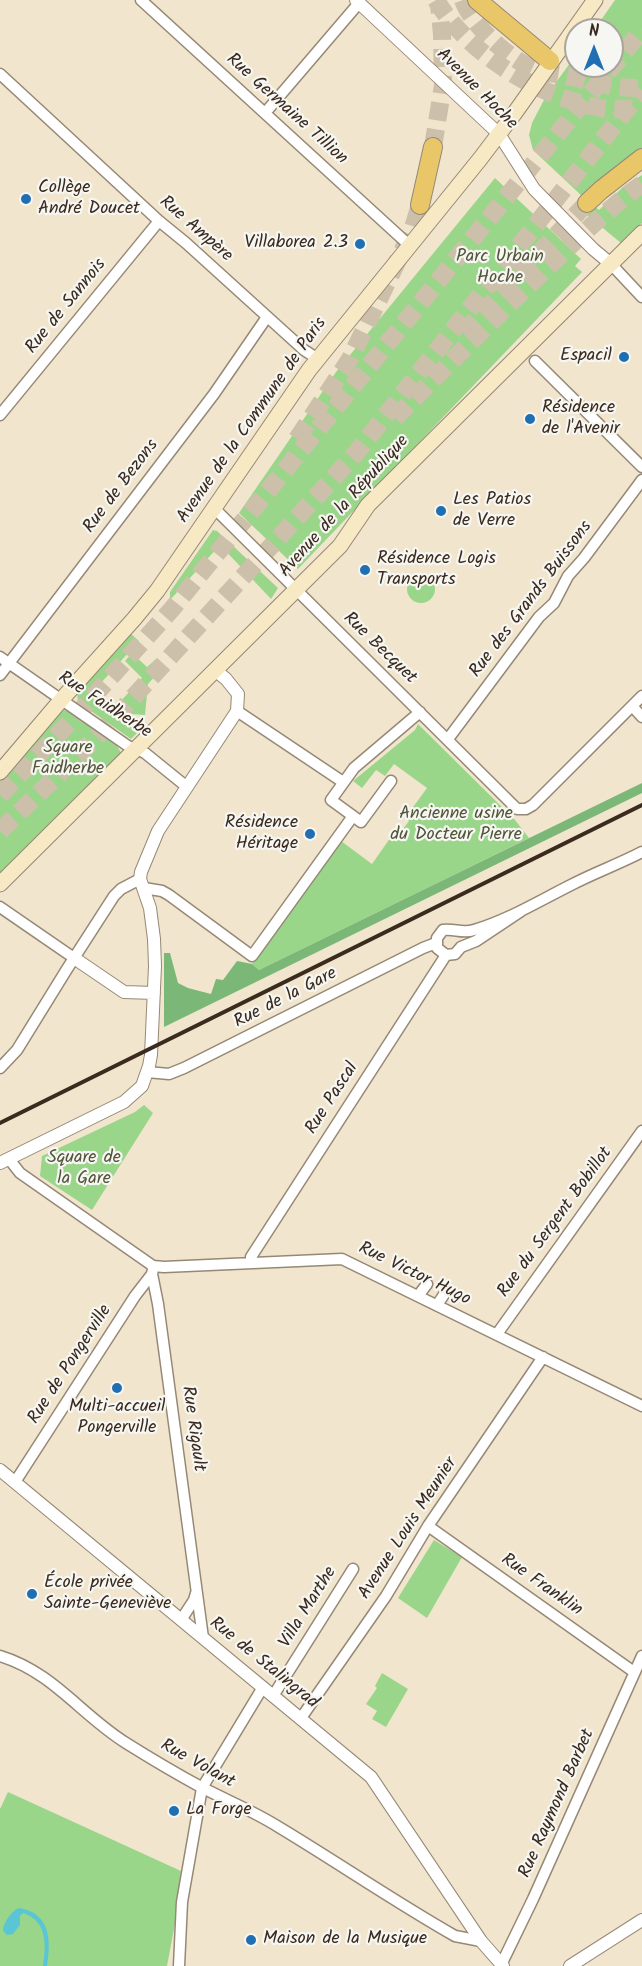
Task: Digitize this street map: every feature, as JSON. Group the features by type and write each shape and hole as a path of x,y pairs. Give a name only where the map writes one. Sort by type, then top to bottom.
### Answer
{"highway":[{"path":"477,0 550,61"},
{"path":"420,205 433,147"},
{"path":"587,203 642,158"}],"main road":[{"name":"Avenue de la Commune de Paris","path":"0,772 146,605 318,359 499,134 595,0"},
{"name":"Avenue de la République","path":"0,884 340,546 368,505 642,232"}],"street":[{"name":"Rue Germaine Tillion","path":"141,0 409,245"},
{"path":"265,113 358,1"},
{"name":"Avenue Hoche","path":"358,1 499,134 534,189 593,249 611,264"},
{"name":"Rue Ampère","path":"0,74 159,221 304,350 318,359"},
{"name":"Rue de Sannois","path":"0,415 159,221"},
{"path":"611,264 642,297"},
{"name":"Rue de Bezons","path":"0,675 5,660 214,394 267,317"},
{"path":"535,362 642,467"},
{"name":"Rue des Grands Buissons","path":"448,739 539,617 554,603 568,576 642,480"},
{"name":"Rue Becquet","path":"215,508 514,807 522,810 537,801 632,706"},
{"name":"Rue Faidherbe","path":"5,660 145,753 187,787"},
{"path":"153,1270 4,1161 124,1102 142,1086 151,1055 154,939 150,908 142,884 158,831 237,711 238,694 215,670"},
{"path":"642,696 632,706 642,717"},
{"path":"237,711 343,782"},
{"path":"391,781 361,822 331,800 354,768 420,712"},
{"path":"0,1068 17,1050 114,896 121,889 142,884 162,891 252,956 353,816"},
{"name":"Rue Pascal","path":"436,943 443,930 473,931 521,911 642,852"},
{"path":"0,907 124,992 154,993"},
{"name":"Rue Pascal","path":"251,1263 251,1257 446,955 455,954 461,947 476,941 521,911"},
{"path":"458,932 462,942 461,947"},
{"path":"436,943 439,951 446,955"},
{"name":"Rue de la Gare","path":"147,1072 168,1074 184,1068 436,943"},
{"name":"Rue du Sergent Bobillot","path":"496,1334 642,1131"},
{"name":"Rue Victor Hugo","path":"153,1270 164,1267 342,1258 642,1406"},
{"name":"Rue de Pongerville","path":"15,1482 153,1270"},
{"name":"Rue Rigault","path":"153,1270 203,1638"},
{"path":"418,1296 427,1284"},
{"path":"437,1305 445,1293"},
{"name":"Avenue Louis Meunier","path":"301,1718 386,1596 428,1526 543,1357"},
{"name":"Rue de Stalingrad","path":"0,1470 371,1777 481,1941 502,1965"},
{"name":"Rue Franklin","path":"428,1526 634,1672"},
{"name":"Villa Marthe","path":"273,1696 353,1569"},
{"path":"181,1620 194,1600 197,1590"},
{"name":"Rue Volant","path":"0,1656 36,1671 74,1700 111,1733 202,1788 275,1825 455,1936 481,1941"},
{"name":"Rue Raymond Barbet","path":"502,1965 642,1656"},
{"path":"179,1966 182,1902 202,1788 263,1687"},
{"path":"570,1966 642,1920"}],"green space":[{"path":"615,0 642,0 642,157 584,197 599,210 623,187 642,175 642,223 621,243 575,205 583,197 533,150 529,135 532,123 546,96 564,71 564,78 624,78 624,18 602,18"},
{"name":"Parc Urbain Hoche","path":"495,178 581,259 575,266 582,272 298,569 239,513 336,372"},
{"path":"213,530 217,531 278,588 271,599 220,545 170,600 170,592"},
{"path":"421,575 431,579 435,589 431,599 421,603 411,599 407,589 411,579"},
{"path":"130,633 139,641 90,695 110,713 114,709 137,730 138,732 131,739 78,702 77,692"},
{"path":"132,653 147,667 155,660 160,666 159,672 148,684 145,715 131,714 119,703 142,678 125,661"},
{"name":"Square Faidherbe","path":"64,710 117,746 122,754 0,876 0,780"},
{"name":"Ancienne usine du Docteur Pierre","path":"418,724 515,820 529,838 259,970 252,964 341,841 372,864 393,834 397,837 409,821 405,818 427,788 394,764 385,776 376,770 362,788 353,781 415,730"},
{"path":"642,783 642,793 164,1027 164,953 170,953 178,983 211,994 216,979 223,980 237,961 252,964 259,970"},
{"name":"Square de la Gare","path":"144,1105 153,1113 92,1210 40,1176 42,1156 135,1112"},
{"path":"434,1540 462,1557 427,1618 398,1598"},
{"path":"382,1673 408,1689 386,1727 372,1719 377,1711 366,1704 377,1688 375,1686"},
{"path":"8,1792 181,1871 177,1913 167,1966 0,1966 0,1809"}],"water":[{"path":"19,1908 37,1916 47,1930 49,1947 47,1966 43,1966 44,1935 37,1922 31,1917 23,1913 20,1916 20,1925 13,1934 7,1935 3,1931 8,1918"}],"tunnel":[{"path":"436,0 467,39 486,55 530,83 577,102 605,109 634,109"},
{"path":"463,0 483,31 493,41 536,70 605,85 642,88"},
{"path":"433,147 443,85 439,5"},
{"path":"0,795 72,720 172,609 642,30"},
{"path":"0,831 96,738 356,453 642,90"},
{"path":"395,418 583,234 642,184"},
{"path":"463,333 587,203"},
{"path":"297,439 350,359 412,231 420,205"}],"railway":[{"path":"0,1123 642,805"}],"place":[{"name":"Collège André Doucet","path":"26,199"},
{"name":"Villaborea 2.3","path":"360,244"},
{"name":"Espacil","path":"624,357"},
{"name":"Résidence de l'Avenir","path":"530,419"},
{"name":"Les Patios de Verre","path":"441,511"},
{"name":"Résidence Logis Transports","path":"365,570"},
{"name":"Résidence Héritage","path":"310,834"},
{"name":"Multi-accueil Pongerville","path":"117,1388"},
{"name":"École privée Sainte-Geneviève","path":"32,1594"},
{"name":"La Forge","path":"174,1811"},
{"name":"Maison de la Musique","path":"251,1940"}]}
